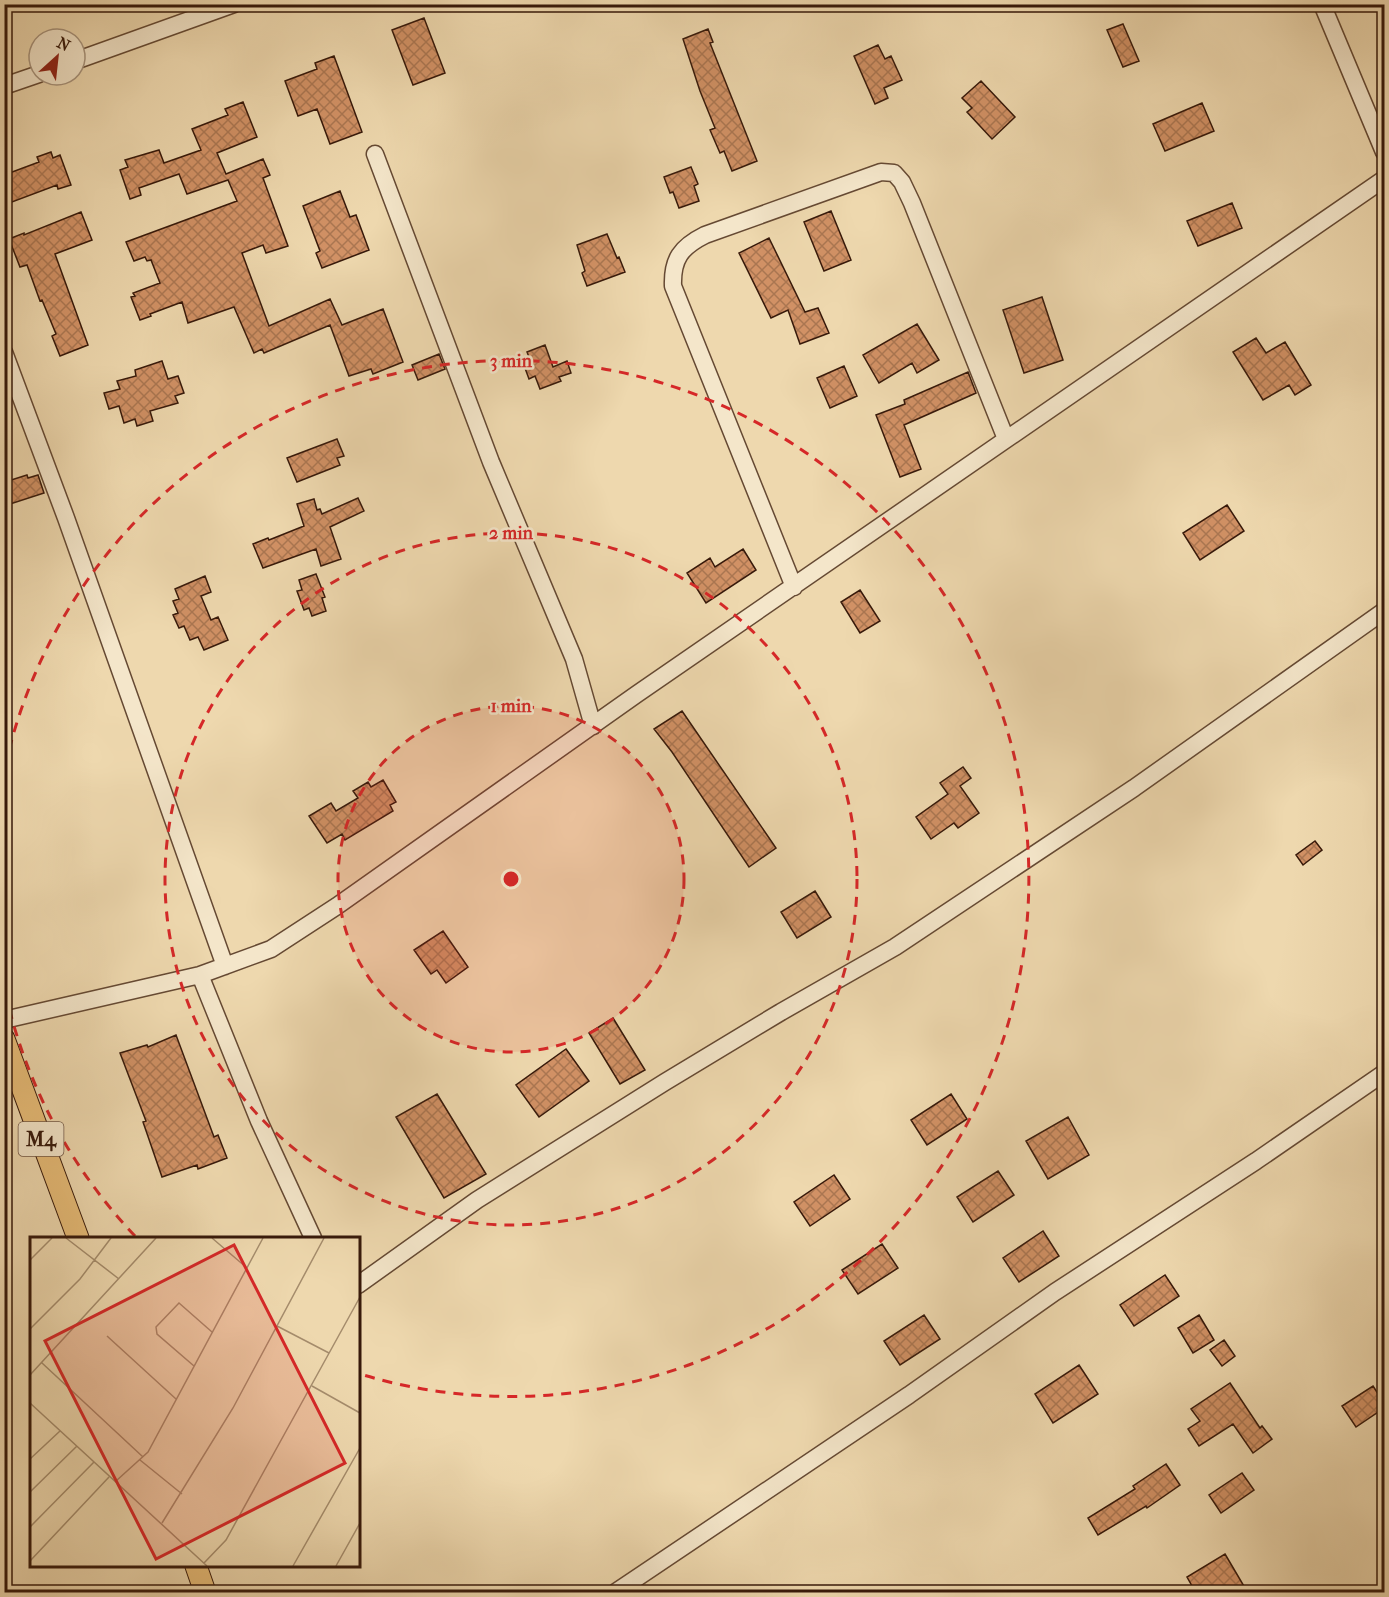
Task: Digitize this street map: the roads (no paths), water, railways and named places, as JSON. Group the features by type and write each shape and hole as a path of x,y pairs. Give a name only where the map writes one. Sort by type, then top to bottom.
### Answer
{"main road":[{"name":"M4","path":"4,1039 77,1237"},
{"path":"196,1567 205,1593"}],"street":[{"path":"87,57 234,4"},
{"path":"1322,4 1384,152"},
{"path":"4,86 27,78"},
{"path":"375,154 491,462 574,658 593,726"},
{"path":"794,587 673,286 672,270 678,256 690,242 881,172 894,173 902,182 912,203 1006,439"},
{"path":"4,1020 200,975 271,949 337,906 637,694 1384,179"},
{"path":"4,352 225,966"},
{"path":"360,1284 477,1200 665,1082 895,947 1134,788 1384,612"},
{"path":"200,975 259,1121 312,1237"},
{"path":"616,1593 900,1402 1055,1292 1256,1161 1384,1073"}]}
